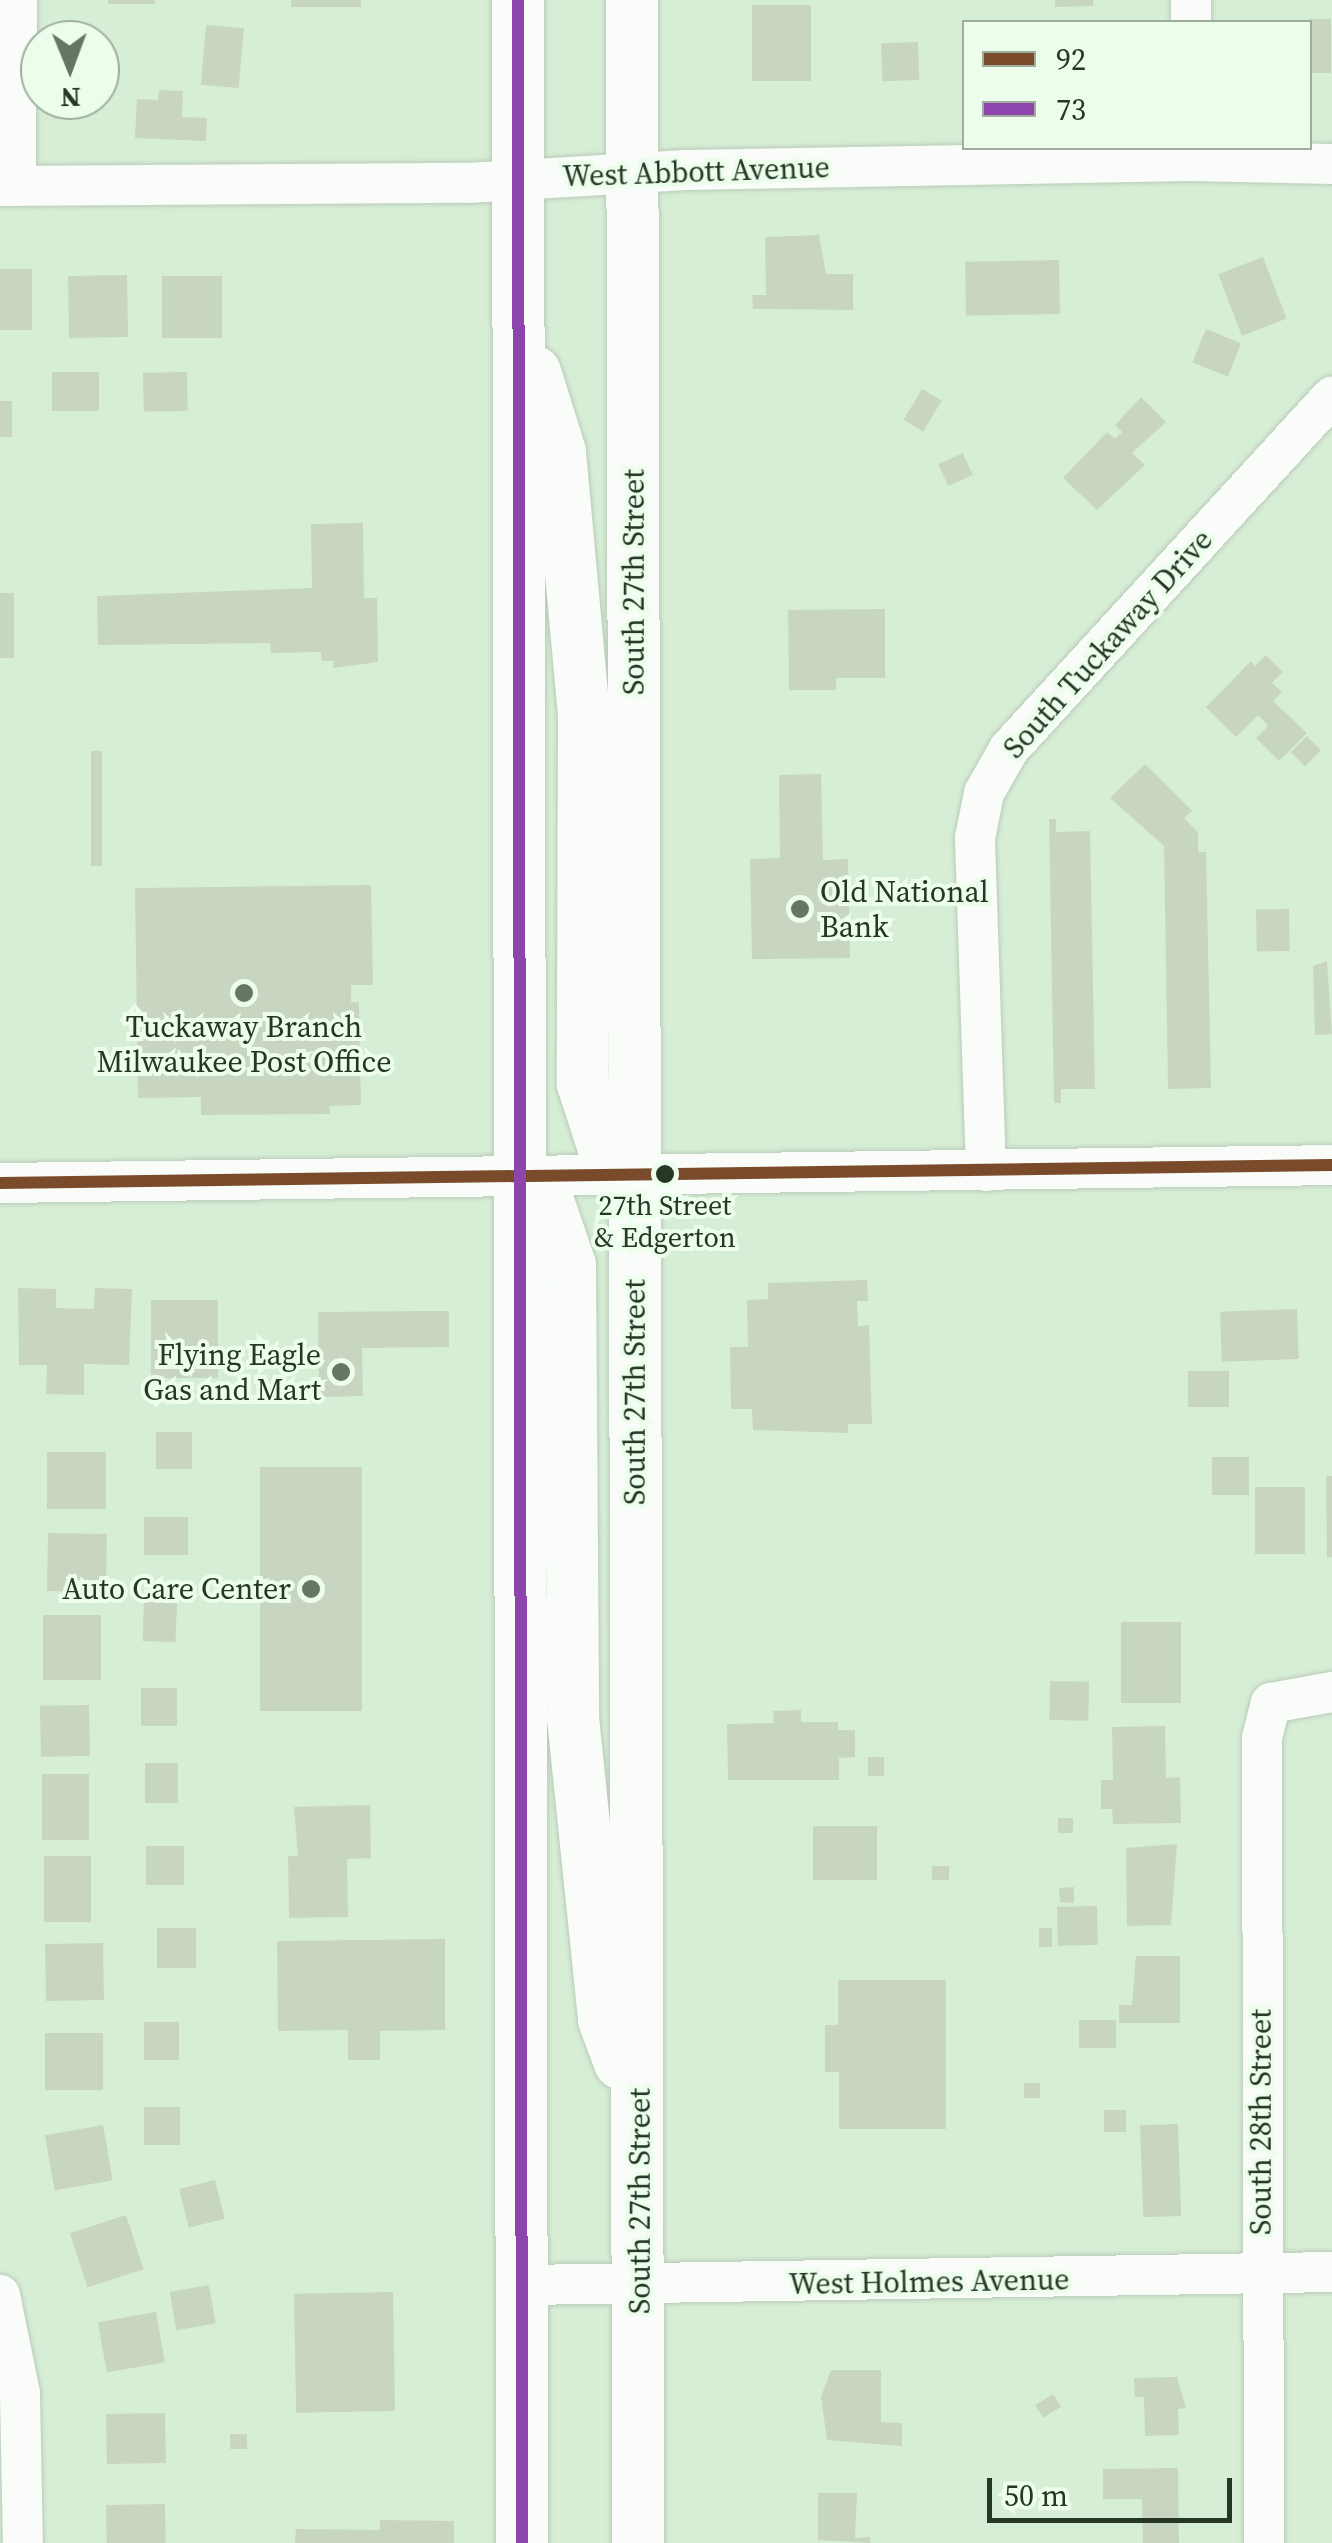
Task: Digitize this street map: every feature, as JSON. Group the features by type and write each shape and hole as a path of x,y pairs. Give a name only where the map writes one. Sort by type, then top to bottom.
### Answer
{"main road":[{"path":"518,0 518,1178 525,2285 522,2543"},
{"name":"South 27th Street","path":"632,0 641,2116 638,2543"},
{"path":"521,328 560,452 582,695 583,1084 604,1149 635,1176"},
{"path":"518,1178 549,1204 570,1265 573,1718 604,2020 641,2116"}],"street":[{"path":"8,186 17,0"},
{"name":"West Abbott Avenue","path":"8,186 520,180 634,172 1190,154 1332,164"},
{"name":"South Tuckaway Drive","path":"986,1171 975,838 984,793 1008,748 1332,397"},
{"path":"0,1184 1332,1165"},
{"name":"South 28th Street","path":"1264,2543 1262,1738 1271,1703 1332,1692"},
{"name":"West Holmes Avenue","path":"525,2285 640,2288 1332,2272"},
{"path":"0,2295 20,2393 22,2543"}],"building":[{"path":"108,0 155,0 155,4 108,4"},
{"path":"291,0 361,0 361,7 291,7"},
{"path":"1055,0 1093,0 1093,6 1055,7"},
{"path":"752,5 811,5 811,81 752,81"},
{"path":"1310,19 1331,19 1331,73 1312,73"},
{"path":"206,25 244,28 239,88 201,85"},
{"path":"918,42 919,80 882,81 881,43"},
{"path":"159,90 183,91 182,117 207,118 206,141 135,138 137,99 158,100"},
{"path":"819,235 826,274 853,274 853,310 753,309 752,295 766,295 765,237"},
{"path":"1263,257 1287,319 1242,336 1218,274"},
{"path":"1059,260 1060,314 966,316 965,262"},
{"path":"0,269 32,269 32,330 0,330"},
{"path":"127,275 128,337 69,338 68,276"},
{"path":"162,276 222,276 222,338 162,338"},
{"path":"1206,329 1241,343 1228,377 1193,362"},
{"path":"52,372 99,372 99,411 52,411"},
{"path":"187,372 188,411 144,412 143,373"},
{"path":"922,389 942,401 923,432 903,420"},
{"path":"1141,397 1166,422 1132,453 1145,465 1097,510 1063,478 1107,432 1115,439 1122,432 1115,425"},
{"path":"0,401 12,401 12,437 0,437"},
{"path":"963,453 973,475 948,486 938,464"},
{"path":"363,523 364,598 377,598 378,662 333,668 334,661 322,661 321,652 271,653 270,643 98,645 97,596 312,588 311,524"},
{"path":"0,593 14,593 14,658 0,658"},
{"path":"885,609 885,678 836,678 836,690 789,690 788,610"},
{"path":"1266,655 1283,672 1272,683 1282,692 1273,701 1307,733 1279,761 1256,738 1268,726 1258,715 1236,737 1206,707 1251,661 1255,666"},
{"path":"1307,736 1321,750 1305,766 1291,752"},
{"path":"91,751 102,751 102,866 91,866"},
{"path":"1145,764 1192,811 1184,818 1198,832 1198,852 1206,852 1211,1088 1168,1089 1164,846 1110,798"},
{"name":"Old National Bank","path":"821,774 823,860 848,859 850,958 752,959 750,859 780,858 779,775"},
{"path":"1049,819 1056,819 1056,832 1090,831 1095,1089 1061,1089 1061,1103 1054,1103"},
{"name":"Tuckaway Branch Milwaukee Post Office","path":"371,885 373,985 351,985 351,1002 359,1002 361,1105 329,1106 330,1114 201,1115 201,1097 138,1098 135,888"},
{"path":"1289,909 1290,951 1257,952 1256,910"},
{"path":"1327,961 1332,1034 1315,1035 1313,966"},
{"path":"867,1280 868,1301 857,1301 858,1326 869,1325 872,1424 848,1424 848,1433 753,1430 752,1409 731,1409 730,1347 748,1347 747,1300 768,1299 768,1283"},
{"path":"18,1288 56,1289 56,1308 94,1309 95,1288 132,1289 129,1365 84,1364 84,1395 46,1394 47,1365 19,1365"},
{"path":"151,1300 218,1300 218,1378 151,1378"},
{"path":"1297,1309 1299,1359 1222,1362 1220,1312"},
{"path":"449,1311 449,1347 362,1348 363,1396 319,1397 318,1312"},
{"path":"1188,1371 1229,1371 1229,1407 1188,1407"},
{"path":"156,1432 192,1432 192,1469 156,1469"},
{"path":"47,1452 106,1452 106,1509 47,1509"},
{"path":"1212,1457 1249,1457 1249,1495 1212,1495"},
{"name":"Auto Care Center","path":"260,1467 362,1467 362,1711 260,1711"},
{"path":"1326,1476 1332,1476 1332,1557 1327,1558"},
{"path":"1255,1487 1305,1487 1305,1554 1255,1554"},
{"path":"144,1517 188,1517 188,1555 144,1555"},
{"path":"48,1533 107,1534 106,1592 47,1591"},
{"path":"144,1601 177,1602 176,1642 143,1641"},
{"path":"43,1615 101,1615 101,1680 43,1680"},
{"path":"1121,1622 1181,1622 1181,1703 1121,1703"},
{"path":"1050,1681 1089,1682 1088,1721 1049,1720"},
{"path":"141,1688 177,1688 177,1726 141,1726"},
{"path":"89,1705 90,1756 41,1757 40,1706"},
{"path":"801,1710 801,1722 838,1722 838,1730 855,1730 855,1757 839,1758 839,1780 728,1780 727,1724 774,1723 773,1711"},
{"path":"1165,1726 1166,1778 1180,1777 1181,1823 1113,1824 1112,1809 1101,1809 1101,1780 1113,1780 1112,1727"},
{"path":"868,1757 884,1757 884,1776 868,1776"},
{"path":"145,1763 178,1763 178,1803 145,1803"},
{"path":"42,1774 89,1774 89,1840 42,1840"},
{"path":"370,1805 371,1858 347,1859 348,1917 289,1918 288,1856 298,1856 294,1807"},
{"path":"1058,1818 1073,1818 1073,1833 1058,1833"},
{"path":"813,1826 877,1826 877,1880 813,1880"},
{"path":"1177,1844 1171,1925 1127,1926 1126,1848"},
{"path":"146,1846 184,1846 184,1885 146,1885"},
{"path":"44,1856 91,1856 91,1922 44,1922"},
{"path":"932,1866 949,1866 949,1880 932,1880"},
{"path":"1074,1887 1074,1903 1060,1902 1059,1888"},
{"path":"1097,1906 1098,1945 1058,1946 1057,1907"},
{"path":"157,1928 196,1928 196,1968 157,1968"},
{"path":"1039,1928 1052,1928 1052,1947 1039,1947"},
{"path":"445,1939 445,2030 380,2031 380,2060 348,2060 348,2030 278,2031 277,1941"},
{"path":"103,1943 104,2000 46,2001 45,1944"},
{"path":"1136,1956 1180,1956 1180,2023 1119,2023 1119,2005 1132,2005"},
{"path":"838,1980 946,1980 946,2129 839,2129 839,2072 825,2072 825,2025 838,2025"},
{"path":"1079,2020 1116,2020 1116,2048 1079,2048"},
{"path":"144,2022 179,2022 179,2060 144,2060"},
{"path":"45,2033 103,2033 103,2090 45,2090"},
{"path":"1024,2083 1040,2083 1040,2098 1024,2098"},
{"path":"144,2107 180,2107 180,2145 144,2145"},
{"path":"1104,2110 1126,2110 1126,2132 1104,2132"},
{"path":"1178,2124 1181,2216 1143,2217 1140,2125"},
{"path":"103,2125 113,2180 55,2190 45,2135"},
{"path":"215,2180 225,2219 189,2228 179,2189"},
{"path":"126,2215 144,2269 88,2287 70,2233"},
{"path":"209,2285 216,2323 176,2330 170,2292"},
{"path":"393,2292 395,2411 296,2413 294,2294"},
{"path":"156,2312 165,2362 107,2372 98,2322"},
{"path":"831,2370 881,2370 881,2422 902,2423 902,2446 827,2440 821,2397"},
{"path":"1177,2377 1186,2408 1178,2409 1179,2435 1145,2436 1144,2397 1135,2397 1134,2378"},
{"path":"1053,2394 1061,2407 1043,2418 1035,2405"},
{"path":"165,2413 166,2463 107,2464 106,2414"},
{"path":"230,2434 247,2434 247,2449 230,2449"},
{"path":"1178,2468 1179,2543 1143,2543 1142,2499 1103,2499 1103,2469"},
{"path":"818,2493 857,2493 855,2538 870,2537 870,2543 818,2540"},
{"path":"165,2504 166,2543 107,2543 106,2505"},
{"path":"380,2520 454,2521 454,2543 295,2543 296,2529 380,2530"}],"transit line":[{"name":"73","path":"518,0 522,2543"},
{"name":"92","path":"0,1183 1332,1165"}],"place":[{"name":"Old National Bank","path":"800,909"},
{"name":"Tuckaway Branch Milwaukee Post Office","path":"244,993"},
{"name":"27th Street & Edgerton","path":"665,1174"},
{"name":"Flying Eagle Gas and Mart","path":"341,1372"},
{"name":"Auto Care Center","path":"311,1589"}]}
